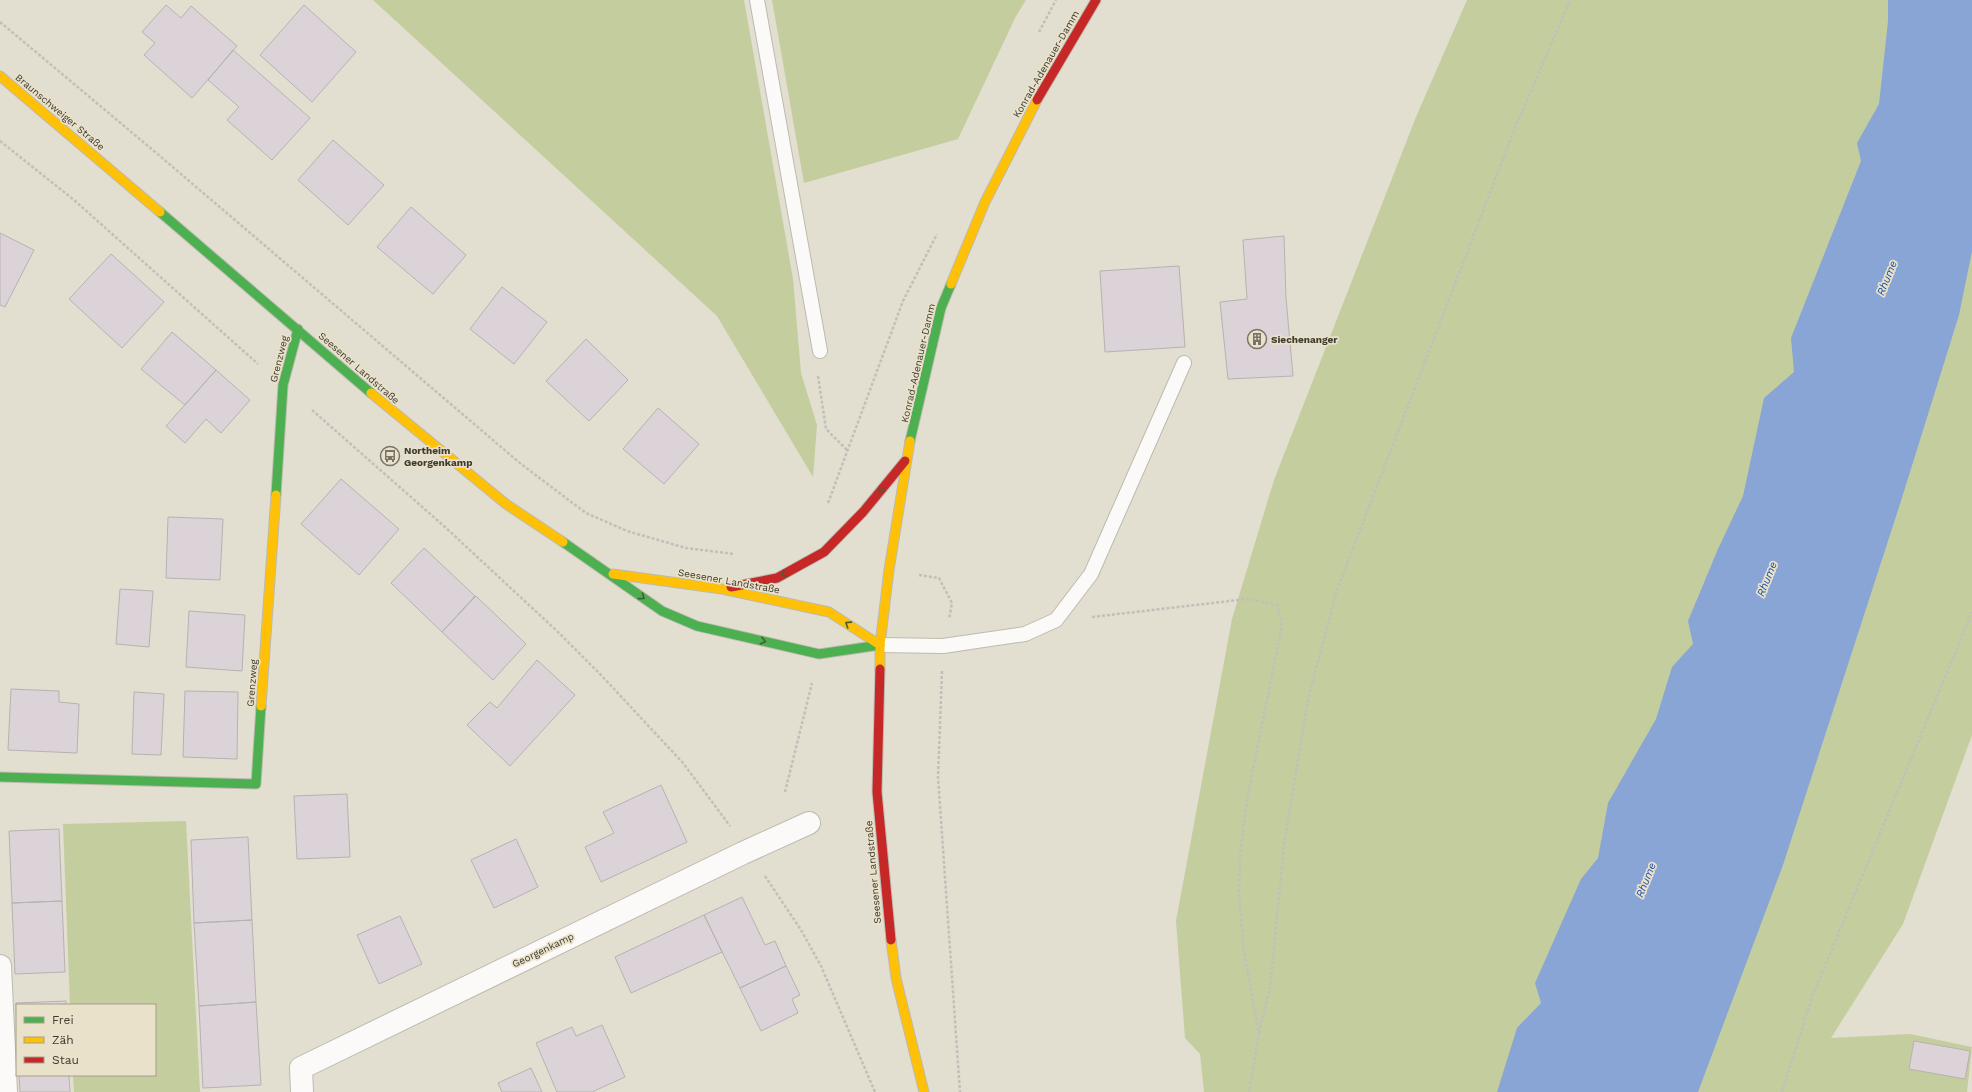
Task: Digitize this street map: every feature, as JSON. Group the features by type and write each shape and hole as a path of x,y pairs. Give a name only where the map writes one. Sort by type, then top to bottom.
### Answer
{"main road":[{"name":"Konrad-Adenauer-Damm","path":"880,646 889,570 906,460 941,308 989,194 1043,88 1096,0"},
{"name":"Braunschweiger Straße","path":"0,76 105,164"},
{"name":"Seesener Landstraße","path":"105,164 415,431 506,504 611,574 662,611 697,626 819,654 880,646"},
{"name":"Grenzweg","path":"0,778 256,784 283,385 298,329"},
{"path":"722,589 777,578 824,552 863,512 906,460"},
{"name":"Seesener Landstraße","path":"611,574 722,589 829,612 880,646"},
{"name":"Seesener Landstraße","path":"880,646 877,792 888,922 896,978 924,1092"}],"street":[{"name":"Georgenkamp","path":"302,1092 300,1068 749,850 809,824"},
{"path":"0,966 6,1092"}],"lane":[{"path":"757,0 820,351"},
{"path":"880,646 943,646 1025,634 1056,620 1091,574 1184,363"}],"path":[{"path":"1249,1092 1259,1033 1270,988 1284,845 1308,700 1337,590 1512,135 1570,0"},
{"path":"0,22 154,151 521,464 586,513 627,531 686,548 735,554"},
{"path":"0,141 74,200 445,527 563,637 601,675 683,763 749,850 801,930 821,966 875,1092"},
{"path":"820,351 818,378 826,429 847,450 827,506"},
{"path":"889,570 939,578 952,603 943,646 938,777 960,1092"},
{"path":"1056,620 1247,599 1277,605 1282,625 1247,800 1240,856 1239,895 1244,952 1259,1033"},
{"path":"1782,1092 1812,997 1972,612"}],"green space":[{"path":"373,0 744,0 793,279 801,373 817,425 813,477 717,316"},
{"path":"772,0 1026,0 1016,16 958,139 804,183"},
{"path":"1467,0 1972,0 1972,735 1903,924 1831,1038 1910,1034 1972,1047 1967,1092 1204,1092 1200,1054 1185,1038 1176,921 1232,619 1274,480 1416,117"},
{"path":"186,821 200,1092 74,1092 73,1076 156,1076 156,1004 70,1004 63,824"}],"water":[{"name":"Rhume","path":"1888,0 1972,0 1972,251 1959,315 1900,504 1783,865 1698,1092 1497,1092 1517,1028 1541,1003 1535,983 1581,879 1598,858 1608,803 1656,719 1672,667 1693,644 1688,621 1718,549 1743,496 1764,398 1794,372 1791,338 1861,161 1857,143 1879,104 1888,21"}],"building":[{"path":"166,5 181,18 191,6 237,46 192,98 144,55 155,43 142,32"},
{"path":"304,5 356,52 312,102 260,55"},
{"path":"233,50 310,118 272,160 227,120 239,107 208,80"},
{"path":"333,140 384,185 348,225 298,180"},
{"path":"411,207 466,255 433,294 377,247"},
{"path":"0,233 34,250 5,307 0,305"},
{"name":"Siechenanger","path":"1284,236 1286,298 1293,376 1228,379 1220,302 1247,299 1243,240"},
{"path":"111,254 164,302 122,348 69,299"},
{"path":"1179,266 1185,347 1105,352 1100,271"},
{"path":"502,287 547,322 514,364 470,329"},
{"path":"172,332 216,370 185,405 141,369"},
{"path":"586,339 628,380 589,421 546,381"},
{"path":"216,370 250,400 221,433 206,419 185,443 166,426"},
{"path":"658,408 699,444 664,484 623,449"},
{"path":"341,479 399,529 359,575 301,524"},
{"path":"168,517 223,519 220,580 166,578"},
{"path":"424,548 475,596 442,632 391,583"},
{"path":"120,589 153,591 149,647 116,644"},
{"path":"476,596 526,644 493,680 442,632"},
{"path":"189,611 245,615 242,671 186,667"},
{"path":"537,660 575,695 510,766 467,725 490,702 497,708"},
{"path":"11,689 59,691 59,702 79,704 77,753 8,750"},
{"path":"185,691 238,692 237,759 183,757"},
{"path":"134,692 164,694 161,755 132,754"},
{"path":"661,785 687,842 601,882 585,847 614,833 603,812"},
{"path":"347,794 350,857 297,859 294,796"},
{"path":"59,829 62,901 12,903 9,831"},
{"path":"248,837 252,920 194,923 191,840"},
{"path":"516,839 538,887 494,908 471,860"},
{"path":"742,897 765,945 775,941 786,966 740,988 704,915"},
{"path":"62,901 65,972 15,974 12,903"},
{"path":"704,915 722,952 631,993 615,957"},
{"path":"400,916 422,964 379,984 357,935"},
{"path":"252,920 256,1002 199,1006 194,923"},
{"path":"786,966 800,995 792,999 798,1013 761,1031 740,988"},
{"path":"66,1001 66,1004 16,1003"},
{"path":"256,1002 261,1085 203,1088 199,1006"},
{"path":"602,1025 625,1077 592,1092 557,1092 536,1043 572,1027 576,1036"},
{"path":"1914,1041 1970,1051 1965,1079 1909,1069"},
{"path":"531,1068 542,1092 502,1092 498,1083"},
{"path":"19,1076 69,1076 70,1092 20,1092"}],"traffic: fast":[{"path":"160,212 371,393"},
{"path":"910,441 941,308 951,284"},
{"path":"276,495 283,385 298,329"},
{"path":"563,542 662,611 697,626 819,654 880,645"},
{"path":"0,777 256,784 261,706"}],"traffic: slow":[{"path":"0,76 160,212"},
{"path":"951,284 985,202 1037,100"},
{"path":"371,393 506,504 563,542"},
{"path":"880,669 880,645 889,570 910,441"},
{"path":"261,706 276,495"},
{"path":"613,574 722,589 829,612 880,645"},
{"path":"891,940 896,978 924,1092"}],"traffic: jam":[{"path":"1037,100 1096,0"},
{"path":"731,587 777,578 824,552 863,512 905,461"},
{"path":"880,669 877,792 891,940"}],"place":[{"name":"Siechenanger","path":"1257,339"},
{"name":"Northeim Georgenkamp","path":"390,456"}]}
